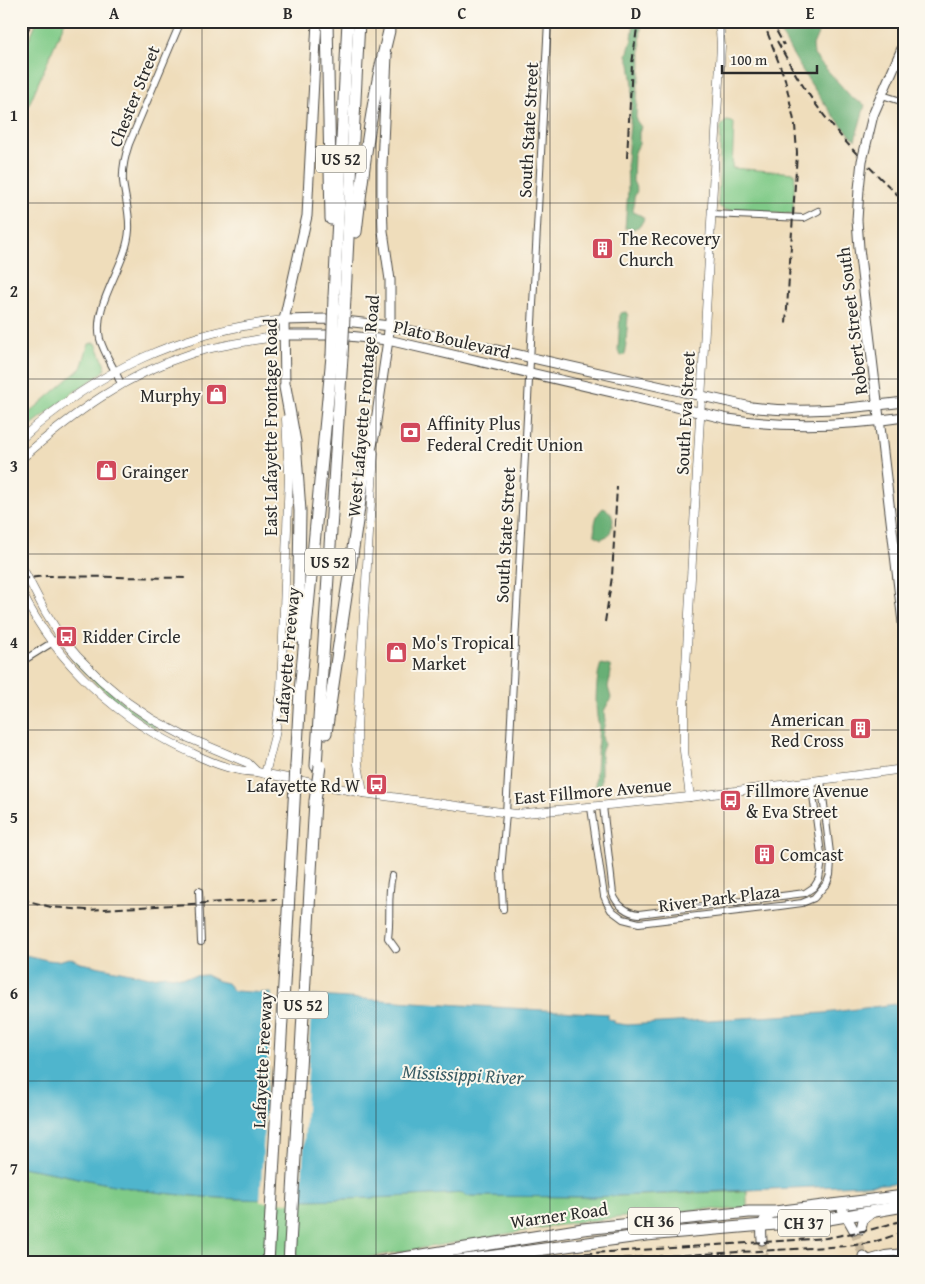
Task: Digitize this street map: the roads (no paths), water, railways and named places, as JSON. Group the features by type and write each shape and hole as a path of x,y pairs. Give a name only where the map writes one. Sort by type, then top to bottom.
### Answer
{"highway":[{"path":"327,21 331,216 340,294"},
{"name":"Lafayette Freeway","path":"318,766 340,294 348,21"},
{"name":"Lafayette Freeway","path":"340,294 360,21"},
{"path":"340,294 354,244 368,133 380,64 389,26"},
{"name":"Lafayette Freeway","path":"268,1263 300,691 337,357"},
{"path":"285,387 295,442 300,511 298,646 300,691"},
{"path":"318,766 363,480 375,428"},
{"name":"US 52","path":"289,1263 318,766"},
{"name":"CH 37","path":"840,1205 904,1196"},
{"name":"Warner Road","path":"373,1263 583,1229 840,1205"},
{"name":"CH 37","path":"847,1217 904,1206"},
{"name":"Warner Road","path":"443,1263 646,1234 795,1224 847,1217"}],"main road":[{"name":"East Lafayette Frontage Road","path":"285,387 284,320 307,216 317,21"},
{"name":"West Lafayette Frontage Road","path":"375,428 390,326 390,280 382,197 389,26"},
{"name":"Robert Street South","path":"904,44 874,115 862,161 859,189 858,248 904,631"},
{"name":"Plato Boulevard","path":"284,320 326,319 390,326 734,404 769,410 818,411 904,402"},
{"name":"Plato Boulevard","path":"284,335 338,334 388,340 728,419 813,426 904,417"},
{"path":"840,1205 857,1229 866,1217 876,1211"},
{"path":"762,1240 761,1226 767,1216 775,1212"}],"street":[{"name":"Chester Street","path":"121,384 100,338 99,323 102,308 129,239 130,222 123,182 123,164 129,144 181,21"},
{"name":"South State Street","path":"502,908 501,870 506,814 548,21"},
{"name":"South Eva Street","path":"690,797 684,751 684,702 721,45 720,31 716,21"},
{"path":"882,95 904,102"},
{"path":"712,214 804,218 818,212"},
{"name":"Plato Boulevard","path":"24,435 68,400 115,370 153,352 221,330 284,320"},
{"name":"Plato Boulevard","path":"21,459 80,410 121,384 192,353 238,342 284,335"},
{"name":"East Lafayette Frontage Road","path":"261,773 275,735 281,692 289,475 285,387"},
{"name":"West Lafayette Frontage Road","path":"363,793 358,764 357,726 375,428"},
{"name":"East Fillmore Avenue","path":"21,565 44,611 61,637 76,656 101,680 127,702 152,719 184,736 248,763 261,773"},
{"name":"East Fillmore Avenue","path":"21,592 53,642 80,675 125,715 176,746 228,768 247,772 261,773 363,793 506,814 526,814 690,797 904,769"},
{"path":"21,662 61,637"},
{"name":"River Park Plaza","path":"591,808 604,896 611,910 623,919 639,923 780,906 802,903 814,898 827,884 831,861 822,780"},
{"name":"River Park Plaza","path":"603,806 613,894 618,904 628,911 639,914 805,893 814,887 821,872 821,858 811,781"},
{"path":"392,876 389,889 390,923 388,938 396,950"},
{"path":"199,891 201,942"},
{"path":"854,1263 885,1254 904,1252"}],"water":[{"name":"Mississippi River","path":"21,954 57,961 70,958 81,963 150,977 206,975 227,983 234,991 608,1014 608,1019 614,1020 614,1023 627,1025 825,1013 904,1003 904,1183 592,1197 466,1196 463,1193 350,1199 276,1200 200,1197 163,1193 127,1188 21,1167"}],"tunnel":[{"path":"854,1230 863,1256"},
{"path":"762,1240 765,1263"}],"railway":[{"path":"21,45 32,21"},
{"path":"627,158 632,64 638,21"},
{"path":"763,21 785,79 795,125 797,153 786,324"},
{"path":"771,21 784,45"},
{"path":"777,41 802,85 829,122 860,157 904,201"},
{"path":"605,622 612,577 617,487"},
{"path":"21,579 46,576 186,578"},
{"path":"21,899 51,907 86,910 277,899"},
{"path":"525,1263 578,1254 826,1238 873,1229 904,1220"},
{"path":"575,1263 596,1260 847,1246 871,1243 904,1232"},
{"path":"793,1263 829,1256"}],"place":[{"name":"The Recovery Church","path":"603,248"},
{"name":"Murphy","path":"217,395"},
{"name":"Affinity Plus Federal Credit Union","path":"411,433"},
{"name":"Grainger","path":"106,471"},
{"name":"Ridder Circle","path":"67,636"},
{"name":"Mo's Tropical Market","path":"396,652"},
{"name":"American Red Cross","path":"860,729"},
{"name":"Lafayette Rd W","path":"376,785"},
{"name":"Fillmore Avenue & Eva Street","path":"730,800"},
{"name":"Comcast","path":"764,854"}]}
